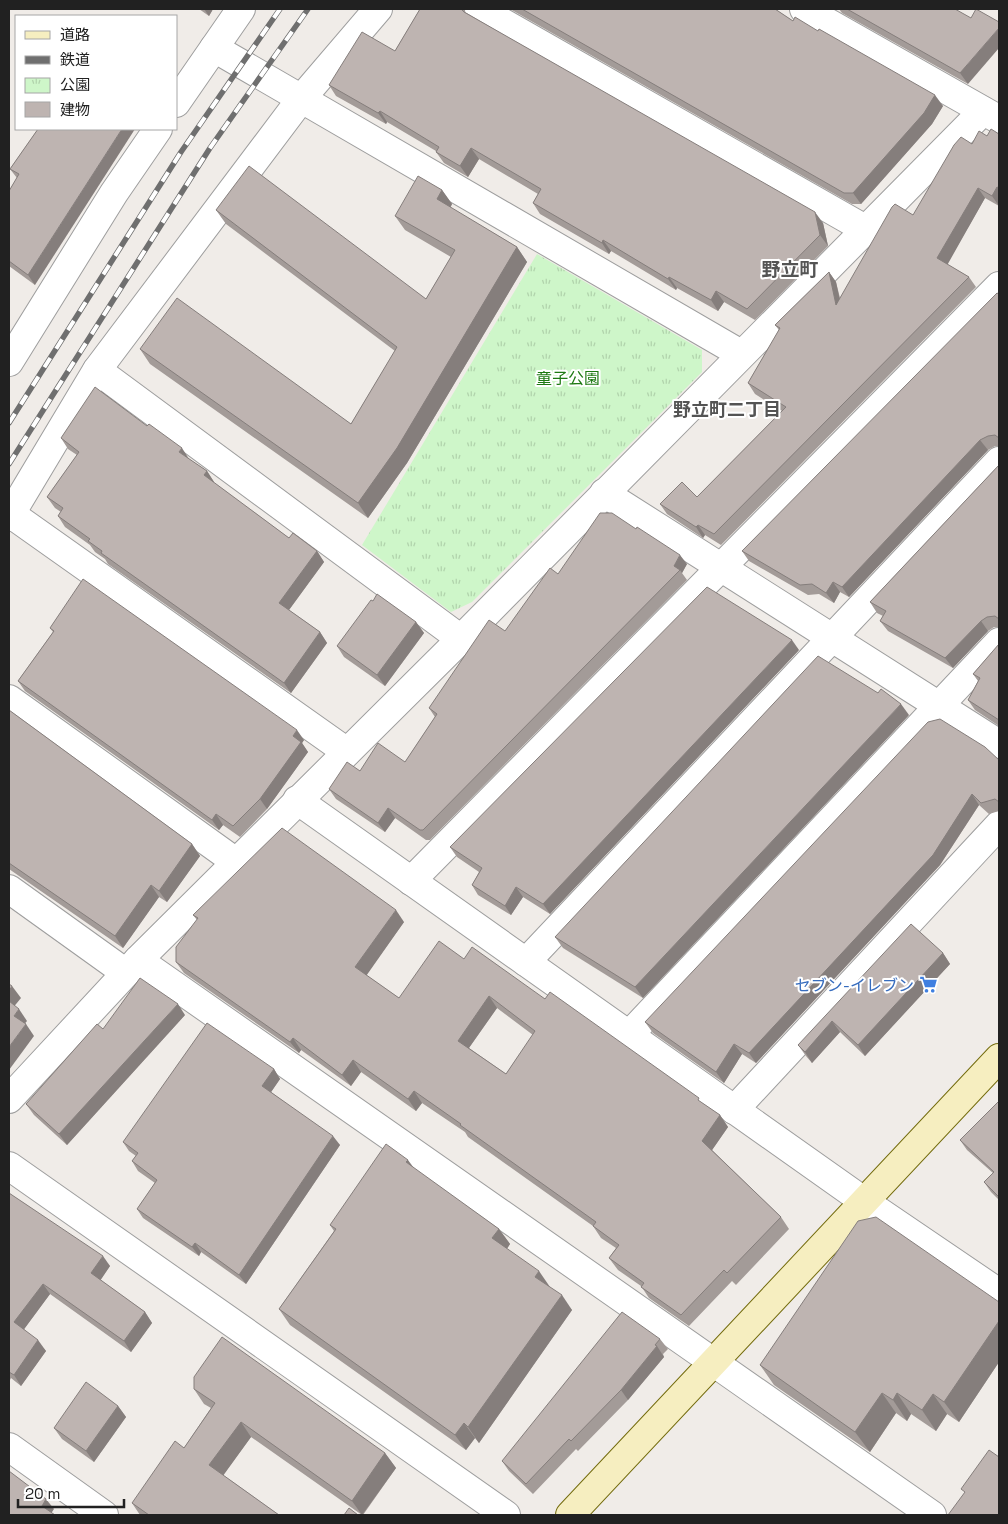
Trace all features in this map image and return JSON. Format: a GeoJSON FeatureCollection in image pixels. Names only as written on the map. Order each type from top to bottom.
{"type":"FeatureCollection","features":[{"type":"Feature","properties":{"kind":"street"},"geometry":{"type":"LineString","coordinates":[[178,100],[241,9]]}},
{"type":"Feature","properties":{"kind":"street"},"geometry":{"type":"LineString","coordinates":[[347,752],[10,515],[97,370],[301,99],[378,9]]}},
{"type":"Feature","properties":{"kind":"street"},"geometry":{"type":"LineString","coordinates":[[479,9],[866,229]]}},
{"type":"Feature","properties":{"kind":"street"},"geometry":{"type":"LineString","coordinates":[[9,1099],[132,966],[461,639],[741,354],[866,229],[991,116],[804,9]]}},
{"type":"Feature","properties":{"kind":"street"},"geometry":{"type":"LineString","coordinates":[[214,48],[741,354]]}},
{"type":"Feature","properties":{"kind":"street"},"geometry":{"type":"LineString","coordinates":[[9,362],[114,193],[157,130]]}},
{"type":"Feature","properties":{"kind":"street"},"geometry":{"type":"LineString","coordinates":[[411,881],[999,286]]}},
{"type":"Feature","properties":{"kind":"street"},"geometry":{"type":"LineString","coordinates":[[97,370],[461,639]]}},
{"type":"Feature","properties":{"kind":"street"},"geometry":{"type":"LineString","coordinates":[[526,962],[999,461]]}},
{"type":"Feature","properties":{"kind":"street"},"geometry":{"type":"LineString","coordinates":[[604,494],[999,744]]}},
{"type":"Feature","properties":{"kind":"street"},"geometry":{"type":"LineString","coordinates":[[629,1036],[999,642]]}},
{"type":"Feature","properties":{"kind":"street"},"geometry":{"type":"LineString","coordinates":[[9,699],[236,862]]}},
{"type":"Feature","properties":{"kind":"street"},"geometry":{"type":"LineString","coordinates":[[297,800],[865,1202],[999,1293]]}},
{"type":"Feature","properties":{"kind":"street"},"geometry":{"type":"LineString","coordinates":[[734,1110],[999,825]]}},
{"type":"Feature","properties":{"kind":"street"},"geometry":{"type":"LineString","coordinates":[[9,890],[132,966],[713,1362],[932,1515]]}},
{"type":"Feature","properties":{"kind":"street"},"geometry":{"type":"LineString","coordinates":[[570,1515],[999,1058]]}},
{"type":"Feature","properties":{"kind":"street"},"geometry":{"type":"LineString","coordinates":[[9,1166],[506,1515]]}},
{"type":"Feature","properties":{"kind":"street"},"geometry":{"type":"LineString","coordinates":[[9,1447],[104,1515]]}},
{"type":"Feature","properties":{"kind":"green space","name":"童子公園"},"geometry":{"type":"Polygon","coordinates":[[[537,254],[702,350],[702,372],[472,602],[451,612],[362,545],[537,254]]]}},
{"type":"Feature","properties":{"kind":"building"},"geometry":{"type":"Polygon","coordinates":[[[420,9],[461,9],[815,212],[820,235],[747,309],[716,291],[711,300],[669,277],[668,279],[603,240],[602,243],[533,203],[541,189],[471,148],[460,166],[436,152],[439,147],[380,111],[378,113],[329,85],[362,32],[395,51],[420,9]]]}},
{"type":"Feature","properties":{"kind":"building"},"geometry":{"type":"Polygon","coordinates":[[[522,9],[775,9],[793,21],[795,17],[818,31],[819,29],[935,95],[924,113],[853,193],[844,193],[522,9]]]}},
{"type":"Feature","properties":{"kind":"building"},"geometry":{"type":"Polygon","coordinates":[[[847,9],[955,9],[971,18],[976,9],[999,22],[999,28],[960,73],[847,9]]]}},
{"type":"Feature","properties":{"kind":"building"},"geometry":{"type":"Polygon","coordinates":[[[991,129],[999,134],[999,188],[997,187],[992,196],[978,188],[937,258],[969,277],[714,534],[698,525],[696,527],[660,504],[682,482],[697,497],[786,407],[748,383],[780,328],[775,325],[829,272],[836,305],[892,207],[895,204],[913,215],[954,145],[961,137],[972,144],[979,131],[987,136],[991,129]]]}},
{"type":"Feature","properties":{"kind":"building"},"geometry":{"type":"Polygon","coordinates":[[[37,130],[121,130],[28,275],[9,261],[9,191],[19,174],[10,169],[37,130]]]}},
{"type":"Feature","properties":{"kind":"building"},"geometry":{"type":"Polygon","coordinates":[[[249,166],[426,299],[455,250],[395,216],[418,176],[442,190],[437,199],[517,247],[397,448],[358,503],[140,349],[177,298],[351,424],[397,347],[216,210],[249,166]]]}},
{"type":"Feature","properties":{"kind":"building"},"geometry":{"type":"Polygon","coordinates":[[[997,293],[999,294],[999,438],[995,435],[980,440],[842,587],[833,582],[826,593],[812,584],[800,585],[742,551],[997,293]]]}},
{"type":"Feature","properties":{"kind":"building"},"geometry":{"type":"Polygon","coordinates":[[[95,387],[147,426],[149,424],[182,448],[179,452],[207,471],[204,475],[289,538],[293,533],[317,551],[279,603],[320,632],[284,683],[101,553],[102,551],[88,541],[90,539],[58,516],[63,508],[47,497],[79,452],[61,438],[95,387]]]}},
{"type":"Feature","properties":{"kind":"building"},"geometry":{"type":"Polygon","coordinates":[[[999,465],[999,619],[995,616],[987,617],[981,621],[945,658],[880,621],[886,611],[870,602],[999,465]]]}},
{"type":"Feature","properties":{"kind":"building"},"geometry":{"type":"Polygon","coordinates":[[[600,513],[612,513],[680,555],[674,566],[680,570],[423,830],[420,830],[388,808],[378,823],[329,789],[347,762],[360,771],[378,743],[405,762],[437,714],[429,708],[489,620],[505,631],[550,568],[558,574],[600,513]]]}},
{"type":"Feature","properties":{"kind":"building"},"geometry":{"type":"Polygon","coordinates":[[[83,579],[297,730],[293,736],[301,742],[260,799],[233,826],[216,814],[212,820],[18,681],[54,631],[50,628],[83,579]]]}},
{"type":"Feature","properties":{"kind":"building"},"geometry":{"type":"Polygon","coordinates":[[[707,587],[792,640],[543,904],[516,887],[505,906],[472,885],[482,868],[450,847],[707,587]]]}},
{"type":"Feature","properties":{"kind":"building"},"geometry":{"type":"Polygon","coordinates":[[[377,594],[416,622],[377,675],[337,646],[377,594]]]}},
{"type":"Feature","properties":{"kind":"building"},"geometry":{"type":"Polygon","coordinates":[[[999,644],[999,720],[968,700],[980,678],[973,674],[999,644]]]}},
{"type":"Feature","properties":{"kind":"building"},"geometry":{"type":"Polygon","coordinates":[[[818,656],[878,693],[881,689],[901,704],[635,987],[555,937],[818,656]]]}},
{"type":"Feature","properties":{"kind":"building"},"geometry":{"type":"Polygon","coordinates":[[[9,710],[192,844],[159,891],[151,885],[115,936],[9,863],[9,710]]]}},
{"type":"Feature","properties":{"kind":"building"},"geometry":{"type":"Polygon","coordinates":[[[940,719],[985,747],[999,760],[999,802],[995,799],[981,803],[972,794],[933,855],[749,1053],[734,1044],[716,1072],[645,1022],[928,722],[940,719]]]}},
{"type":"Feature","properties":{"kind":"building"},"geometry":{"type":"Polygon","coordinates":[[[282,828],[396,910],[355,967],[399,998],[439,941],[464,959],[472,947],[545,999],[550,992],[720,1115],[702,1141],[781,1217],[727,1273],[724,1270],[681,1315],[641,1287],[644,1283],[609,1258],[619,1245],[593,1226],[596,1222],[414,1091],[408,1099],[353,1060],[342,1075],[293,1038],[290,1042],[176,962],[176,947],[198,918],[193,915],[282,828]],[[489,996],[458,1041],[506,1074],[535,1031],[489,996]]]}},
{"type":"Feature","properties":{"kind":"building"},"geometry":{"type":"Polygon","coordinates":[[[911,924],[943,953],[858,1045],[832,1021],[805,1052],[798,1045],[911,924]]]}},
{"type":"Feature","properties":{"kind":"building"},"geometry":{"type":"Polygon","coordinates":[[[140,978],[178,1004],[59,1134],[26,1104],[97,1024],[103,1029],[140,978]]]}},
{"type":"Feature","properties":{"kind":"building"},"geometry":{"type":"Polygon","coordinates":[[[9,1001],[19,1009],[14,1016],[26,1024],[9,1047],[9,1001]]]}},
{"type":"Feature","properties":{"kind":"building"},"geometry":{"type":"Polygon","coordinates":[[[207,1023],[274,1069],[262,1086],[333,1136],[239,1275],[195,1243],[192,1247],[137,1209],[157,1180],[132,1161],[138,1153],[123,1142],[207,1023]]]}},
{"type":"Feature","properties":{"kind":"building"},"geometry":{"type":"Polygon","coordinates":[[[999,1101],[999,1197],[984,1182],[994,1172],[960,1140],[999,1101]]]}},
{"type":"Feature","properties":{"kind":"building"},"geometry":{"type":"Polygon","coordinates":[[[386,1144],[408,1160],[406,1162],[499,1229],[492,1238],[539,1271],[535,1277],[562,1295],[468,1427],[464,1423],[455,1435],[279,1309],[336,1229],[330,1225],[386,1144]]]}},
{"type":"Feature","properties":{"kind":"building"},"geometry":{"type":"Polygon","coordinates":[[[9,1193],[103,1256],[91,1273],[145,1312],[124,1341],[43,1284],[14,1322],[38,1340],[14,1375],[9,1372],[9,1193]]]}},
{"type":"Feature","properties":{"kind":"building"},"geometry":{"type":"Polygon","coordinates":[[[876,1217],[999,1302],[999,1321],[944,1402],[933,1394],[922,1410],[897,1393],[893,1400],[882,1393],[855,1432],[760,1365],[858,1221],[876,1217]]]}},
{"type":"Feature","properties":{"kind":"building"},"geometry":{"type":"Polygon","coordinates":[[[622,1312],[660,1339],[655,1345],[657,1346],[621,1390],[571,1441],[569,1439],[526,1484],[502,1461],[622,1312]]]}},
{"type":"Feature","properties":{"kind":"building"},"geometry":{"type":"Polygon","coordinates":[[[222,1337],[385,1453],[352,1501],[241,1422],[209,1465],[279,1515],[149,1515],[132,1503],[175,1441],[184,1448],[215,1403],[194,1389],[194,1377],[222,1337]]]}},
{"type":"Feature","properties":{"kind":"building"},"geometry":{"type":"Polygon","coordinates":[[[86,1382],[118,1406],[86,1451],[54,1428],[86,1382]]]}},
{"type":"Feature","properties":{"kind":"building"},"geometry":{"type":"Polygon","coordinates":[[[989,1450],[999,1457],[999,1515],[948,1515],[965,1492],[961,1489],[989,1450]]]}},
{"type":"Feature","properties":{"kind":"building"},"geometry":{"type":"Polygon","coordinates":[[[9,1471],[46,1499],[42,1506],[55,1515],[9,1515],[9,1471]]]}},
{"type":"Feature","properties":{"kind":"building"},"geometry":{"type":"Polygon","coordinates":[[[349,1508],[358,1515],[344,1515],[349,1508]]]}},
{"type":"Feature","properties":{"kind":"railway"},"geometry":{"type":"LineString","coordinates":[[9,423],[181,152],[280,9]]}},
{"type":"Feature","properties":{"kind":"railway"},"geometry":{"type":"LineString","coordinates":[[9,464],[210,148],[308,9]]}},
{"type":"Feature","properties":{"kind":"place","name":"セブン-イレブン"},"geometry":{"type":"Point","coordinates":[928,985]}},
{"type":"Feature","properties":{"kind":"district","name":"野立町"},"geometry":{"type":"Point","coordinates":[790,269]}},
{"type":"Feature","properties":{"kind":"district","name":"野立町二丁目"},"geometry":{"type":"Point","coordinates":[727,409]}}]}
